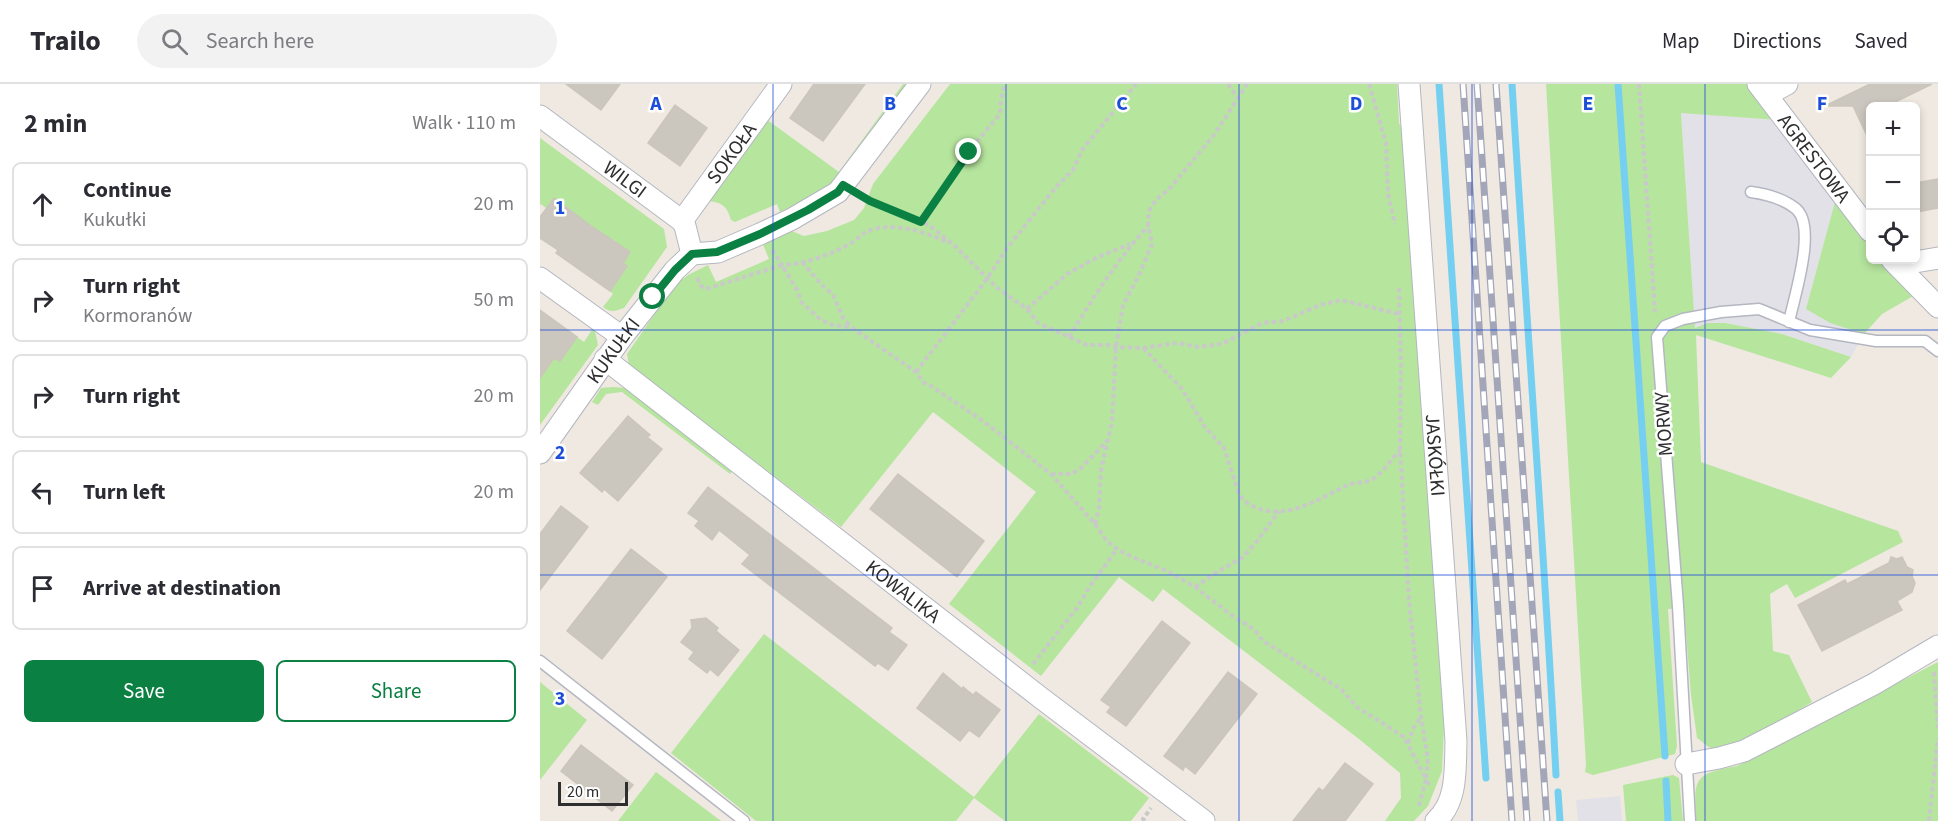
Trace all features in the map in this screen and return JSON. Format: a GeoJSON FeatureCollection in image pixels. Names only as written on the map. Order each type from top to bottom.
{"type":"FeatureCollection","features":[{"type":"Feature","properties":{"kind":"street","name":"SOKOŁA"},"geometry":{"type":"LineString","coordinates":[[682,221],[781,84]]}},
{"type":"Feature","properties":{"kind":"street"},"geometry":{"type":"LineString","coordinates":[[682,221],[685,226],[688,258],[717,252],[808,210],[838,192],[920,84]]}},
{"type":"Feature","properties":{"kind":"street","name":"JASKÓŁKI"},"geometry":{"type":"LineString","coordinates":[[1409,84],[1456,741],[1453,791],[1450,802],[1444,813],[1427,816]]}},
{"type":"Feature","properties":{"kind":"street"},"geometry":{"type":"LineString","coordinates":[[1762,89],[1787,84]]}},
{"type":"Feature","properties":{"kind":"street","name":"AGRESTOWA"},"geometry":{"type":"LineString","coordinates":[[1762,89],[1866,226]]}},
{"type":"Feature","properties":{"kind":"street","name":"WILGI"},"geometry":{"type":"LineString","coordinates":[[540,116],[682,221]]}},
{"type":"Feature","properties":{"kind":"street","name":"KUKUŁKI"},"geometry":{"type":"LineString","coordinates":[[540,453],[605,359],[675,270],[688,258]]}},
{"type":"Feature","properties":{"kind":"street"},"geometry":{"type":"LineString","coordinates":[[1920,260],[1938,258]]}},
{"type":"Feature","properties":{"kind":"street"},"geometry":{"type":"LineString","coordinates":[[1897,264],[1938,307]]}},
{"type":"Feature","properties":{"kind":"street"},"geometry":{"type":"LineString","coordinates":[[540,278],[622,337]]}},
{"type":"Feature","properties":{"kind":"street","name":"KOWALIKA"},"geometry":{"type":"LineString","coordinates":[[605,359],[1019,681],[1204,821]]}},
{"type":"Feature","properties":{"kind":"street"},"geometry":{"type":"LineString","coordinates":[[1686,764],[1744,751],[1874,684],[1935,648]]}},
{"type":"Feature","properties":{"kind":"lane"},"geometry":{"type":"LineString","coordinates":[[1751,192],[1769,195],[1797,208],[1804,223],[1804,252],[1789,321]]}},
{"type":"Feature","properties":{"kind":"lane"},"geometry":{"type":"LineString","coordinates":[[1657,337],[1665,326],[1683,319],[1721,312],[1759,309],[1810,330],[1876,341],[1938,339]]}},
{"type":"Feature","properties":{"kind":"lane","name":"MORWY"},"geometry":{"type":"LineString","coordinates":[[1657,337],[1678,606],[1690,821]]}},
{"type":"Feature","properties":{"kind":"lane"},"geometry":{"type":"LineString","coordinates":[[1925,341],[1938,351]]}},
{"type":"Feature","properties":{"kind":"lane"},"geometry":{"type":"LineString","coordinates":[[540,661],[744,821]]}},
{"type":"Feature","properties":{"kind":"path"},"geometry":{"type":"LineString","coordinates":[[921,222],[969,152],[1000,114],[1005,84]]}},
{"type":"Feature","properties":{"kind":"path"},"geometry":{"type":"LineString","coordinates":[[916,372],[987,279],[1007,248],[1056,187],[1073,170],[1082,150],[1136,84]]}},
{"type":"Feature","properties":{"kind":"path"},"geometry":{"type":"LineString","coordinates":[[1228,84],[1237,98]]}},
{"type":"Feature","properties":{"kind":"path"},"geometry":{"type":"LineString","coordinates":[[1095,524],[1099,509],[1101,471],[1112,422],[1116,347],[1123,306],[1152,244],[1148,225],[1149,211],[1156,200],[1170,188],[1214,135],[1247,84]]}},
{"type":"Feature","properties":{"kind":"path"},"geometry":{"type":"LineString","coordinates":[[1369,84],[1386,143],[1388,194],[1396,229]]}},
{"type":"Feature","properties":{"kind":"path"},"geometry":{"type":"LineString","coordinates":[[1639,84],[1657,337]]}},
{"type":"Feature","properties":{"kind":"path"},"geometry":{"type":"LineString","coordinates":[[843,185],[870,201],[929,225],[955,246],[996,287],[1027,309],[1038,323],[1087,345],[1143,348],[1178,343],[1198,347],[1222,344],[1262,323],[1283,321],[1320,305],[1341,300],[1399,314],[1426,329]]}},
{"type":"Feature","properties":{"kind":"path"},"geometry":{"type":"LineString","coordinates":[[1069,337],[1102,283],[1148,225]]}},
{"type":"Feature","properties":{"kind":"path"},"geometry":{"type":"LineString","coordinates":[[688,258],[701,286],[706,290],[782,265],[822,256],[855,242],[866,232],[877,229],[902,227],[930,234],[955,246]]}},
{"type":"Feature","properties":{"kind":"path"},"geometry":{"type":"LineString","coordinates":[[760,234],[782,265],[802,303],[821,320],[833,325],[851,327]]}},
{"type":"Feature","properties":{"kind":"path"},"geometry":{"type":"LineString","coordinates":[[1027,309],[1067,274],[1098,257],[1132,243]]}},
{"type":"Feature","properties":{"kind":"path"},"geometry":{"type":"LineString","coordinates":[[802,262],[833,295],[843,318],[851,327],[916,372],[924,382],[983,421],[1051,474],[1106,540],[1117,549],[1167,571],[1195,587],[1255,630],[1263,641],[1341,689],[1357,707],[1404,737],[1436,798],[1450,802]]}},
{"type":"Feature","properties":{"kind":"path"},"geometry":{"type":"LineString","coordinates":[[1400,282],[1400,449],[1409,600],[1421,717],[1428,759],[1425,779],[1427,816]]}},
{"type":"Feature","properties":{"kind":"path"},"geometry":{"type":"LineString","coordinates":[[1143,348],[1182,389],[1205,427],[1224,448],[1242,500],[1265,510],[1296,509],[1349,484],[1372,480],[1400,449]]}},
{"type":"Feature","properties":{"kind":"path"},"geometry":{"type":"LineString","coordinates":[[1051,474],[1071,474],[1081,468],[1108,440]]}},
{"type":"Feature","properties":{"kind":"path"},"geometry":{"type":"LineString","coordinates":[[1195,587],[1243,557],[1279,511]]}},
{"type":"Feature","properties":{"kind":"path"},"geometry":{"type":"LineString","coordinates":[[1019,681],[1077,608],[1117,549]]}},
{"type":"Feature","properties":{"kind":"path"},"geometry":{"type":"LineString","coordinates":[[1935,648],[1938,728]]}},
{"type":"Feature","properties":{"kind":"path"},"geometry":{"type":"LineString","coordinates":[[1408,744],[1421,717]]}},
{"type":"Feature","properties":{"kind":"path"},"geometry":{"type":"LineString","coordinates":[[1929,821],[1938,738]]}},
{"type":"Feature","properties":{"kind":"shaded area"},"geometry":{"type":"Polygon","coordinates":[[[1681,112],[1778,120],[1836,198],[1806,309],[1830,323],[1864,334],[1851,357],[1782,334],[1725,323],[1707,323],[1695,328],[1681,112]]]}},
{"type":"Feature","properties":{"kind":"shaded area"},"geometry":{"type":"Polygon","coordinates":[[[1620,796],[1622,821],[1578,821],[1576,800],[1620,796]]]}},
{"type":"Feature","properties":{"kind":"green space"},"geometry":{"type":"Polygon","coordinates":[[[903,84],[911,84],[834,181],[801,202],[780,212],[777,204],[735,222],[731,220],[728,211],[723,206],[717,202],[707,201],[766,119],[839,172],[903,84]]]}},
{"type":"Feature","properties":{"kind":"green space"},"geometry":{"type":"Polygon","coordinates":[[[950,84],[1397,84],[1399,123],[1404,133],[1444,727],[1442,771],[1428,806],[1414,821],[1385,821],[1401,798],[1400,773],[1163,589],[1153,602],[1119,577],[1041,676],[949,604],[1036,492],[933,412],[841,527],[629,365],[627,354],[674,286],[688,275],[708,265],[716,282],[769,259],[762,242],[789,230],[804,236],[827,231],[854,220],[864,208],[873,184],[950,84]]]}},
{"type":"Feature","properties":{"kind":"green space"},"geometry":{"type":"Polygon","coordinates":[[[1546,84],[1748,84],[1778,120],[1681,113],[1695,328],[1707,323],[1725,323],[1782,334],[1851,357],[1831,378],[1696,335],[1701,462],[1898,531],[1903,542],[1795,598],[1787,584],[1770,594],[1773,651],[1789,655],[1812,702],[1747,739],[1722,749],[1713,749],[1697,738],[1684,608],[1668,609],[1677,746],[1675,754],[1593,775],[1585,772],[1546,84]]]}},
{"type":"Feature","properties":{"kind":"green space"},"geometry":{"type":"Polygon","coordinates":[[[540,138],[664,229],[667,247],[624,308],[613,311],[603,307],[613,294],[610,291],[627,267],[623,263],[630,252],[613,240],[610,243],[591,226],[569,213],[571,210],[554,198],[546,208],[541,204],[540,206],[540,138]]]}},
{"type":"Feature","properties":{"kind":"green space"},"geometry":{"type":"Polygon","coordinates":[[[1836,198],[1866,236],[1866,264],[1889,264],[1915,295],[1882,314],[1864,334],[1830,323],[1806,309],[1836,198]]]}},
{"type":"Feature","properties":{"kind":"green space"},"geometry":{"type":"Polygon","coordinates":[[[594,327],[598,345],[540,425],[540,364],[547,369],[554,358],[560,361],[577,337],[584,342],[594,327]]]}},
{"type":"Feature","properties":{"kind":"green space"},"geometry":{"type":"Polygon","coordinates":[[[601,388],[626,388],[732,471],[730,474],[622,392],[606,394],[598,405],[592,402],[601,388]]]}},
{"type":"Feature","properties":{"kind":"green space"},"geometry":{"type":"Polygon","coordinates":[[[764,634],[974,797],[1039,714],[1149,798],[1131,821],[1005,821],[974,798],[956,821],[756,821],[671,753],[764,634]]]}},
{"type":"Feature","properties":{"kind":"green space"},"geometry":{"type":"Polygon","coordinates":[[[1938,662],[1938,821],[1696,821],[1696,787],[1704,776],[1737,766],[1938,662]]]}},
{"type":"Feature","properties":{"kind":"green space"},"geometry":{"type":"Polygon","coordinates":[[[540,682],[587,720],[540,780],[540,682]]]}},
{"type":"Feature","properties":{"kind":"green space"},"geometry":{"type":"Polygon","coordinates":[[[656,772],[721,821],[618,821],[656,772]]]}},
{"type":"Feature","properties":{"kind":"green space"},"geometry":{"type":"Polygon","coordinates":[[[1673,775],[1679,778],[1683,821],[1626,821],[1623,785],[1673,775]]]}},
{"type":"Feature","properties":{"kind":"building"},"geometry":{"type":"Polygon","coordinates":[[[566,84],[620,84],[601,110],[566,84]]]}},
{"type":"Feature","properties":{"kind":"building"},"geometry":{"type":"Polygon","coordinates":[[[814,84],[865,84],[823,141],[790,118],[814,84]]]}},
{"type":"Feature","properties":{"kind":"building"},"geometry":{"type":"Polygon","coordinates":[[[1870,84],[1932,84],[1895,102],[1866,102],[1866,134],[1853,106],[1825,106],[1870,84]]]}},
{"type":"Feature","properties":{"kind":"building"},"geometry":{"type":"Polygon","coordinates":[[[675,105],[707,128],[680,166],[648,143],[675,105]]]}},
{"type":"Feature","properties":{"kind":"building"},"geometry":{"type":"Polygon","coordinates":[[[1938,179],[1938,208],[1920,211],[1920,182],[1938,179]]]}},
{"type":"Feature","properties":{"kind":"building"},"geometry":{"type":"Polygon","coordinates":[[[554,198],[630,252],[623,263],[627,266],[610,291],[556,253],[558,250],[540,238],[540,217],[554,198]]]}},
{"type":"Feature","properties":{"kind":"building"},"geometry":{"type":"Polygon","coordinates":[[[540,310],[577,337],[560,361],[554,358],[540,378],[540,310]]]}},
{"type":"Feature","properties":{"kind":"building"},"geometry":{"type":"Polygon","coordinates":[[[628,416],[650,435],[647,437],[662,449],[618,501],[604,489],[602,492],[580,473],[628,416]]]}},
{"type":"Feature","properties":{"kind":"building"},"geometry":{"type":"Polygon","coordinates":[[[898,474],[984,541],[957,577],[870,509],[898,474]]]}},
{"type":"Feature","properties":{"kind":"building"},"geometry":{"type":"Polygon","coordinates":[[[708,487],[892,628],[889,632],[907,645],[888,670],[878,663],[875,666],[742,564],[750,555],[719,530],[712,540],[695,526],[699,521],[688,513],[708,487]]]}},
{"type":"Feature","properties":{"kind":"building"},"geometry":{"type":"Polygon","coordinates":[[[561,506],[588,527],[540,590],[540,534],[561,506]]]}},
{"type":"Feature","properties":{"kind":"building"},"geometry":{"type":"Polygon","coordinates":[[[631,549],[667,577],[602,659],[567,631],[631,549]]]}},
{"type":"Feature","properties":{"kind":"building"},"geometry":{"type":"Polygon","coordinates":[[[1891,557],[1897,559],[1902,557],[1907,567],[1913,570],[1912,576],[1915,583],[1912,592],[1897,601],[1902,610],[1822,651],[1798,605],[1845,580],[1847,584],[1889,563],[1891,557]]]}},
{"type":"Feature","properties":{"kind":"building"},"geometry":{"type":"Polygon","coordinates":[[[706,618],[718,628],[716,631],[739,650],[718,676],[710,669],[707,673],[689,659],[694,652],[681,642],[692,628],[691,620],[706,618]]]}},
{"type":"Feature","properties":{"kind":"building"},"geometry":{"type":"Polygon","coordinates":[[[1162,621],[1190,643],[1126,726],[1107,712],[1111,707],[1101,700],[1162,621]]]}},
{"type":"Feature","properties":{"kind":"building"},"geometry":{"type":"Polygon","coordinates":[[[1228,672],[1257,694],[1195,774],[1185,766],[1183,770],[1164,756],[1228,672]]]}},
{"type":"Feature","properties":{"kind":"building"},"geometry":{"type":"Polygon","coordinates":[[[943,673],[962,689],[963,687],[973,695],[976,692],[1000,710],[979,737],[969,730],[960,741],[917,708],[943,673]]]}},
{"type":"Feature","properties":{"kind":"building"},"geometry":{"type":"Polygon","coordinates":[[[581,745],[633,785],[612,811],[561,771],[581,745]]]}},
{"type":"Feature","properties":{"kind":"building"},"geometry":{"type":"Polygon","coordinates":[[[1345,763],[1373,784],[1345,821],[1293,821],[1319,788],[1323,791],[1345,763]]]}},
{"type":"Feature","properties":{"kind":"waterway"},"geometry":{"type":"LineString","coordinates":[[1439,84],[1486,778]]}},
{"type":"Feature","properties":{"kind":"waterway"},"geometry":{"type":"LineString","coordinates":[[1512,84],[1556,775]]}},
{"type":"Feature","properties":{"kind":"waterway"},"geometry":{"type":"LineString","coordinates":[[1618,84],[1665,756]]}},
{"type":"Feature","properties":{"kind":"waterway"},"geometry":{"type":"LineString","coordinates":[[1666,781],[1668,821]]}},
{"type":"Feature","properties":{"kind":"waterway"},"geometry":{"type":"LineString","coordinates":[[1558,792],[1560,821]]}},
{"type":"Feature","properties":{"kind":"railway"},"geometry":{"type":"LineString","coordinates":[[1463,84],[1512,821]]}},
{"type":"Feature","properties":{"kind":"railway"},"geometry":{"type":"LineString","coordinates":[[1477,84],[1527,821]]}},
{"type":"Feature","properties":{"kind":"railway"},"geometry":{"type":"LineString","coordinates":[[1496,84],[1547,821]]}},
{"type":"Feature","properties":{"kind":"route"},"geometry":{"type":"LineString","coordinates":[[653,297],[675,270],[692,254],[717,252],[771,229],[838,192],[843,185],[870,201],[921,222],[969,152]]}}]}
